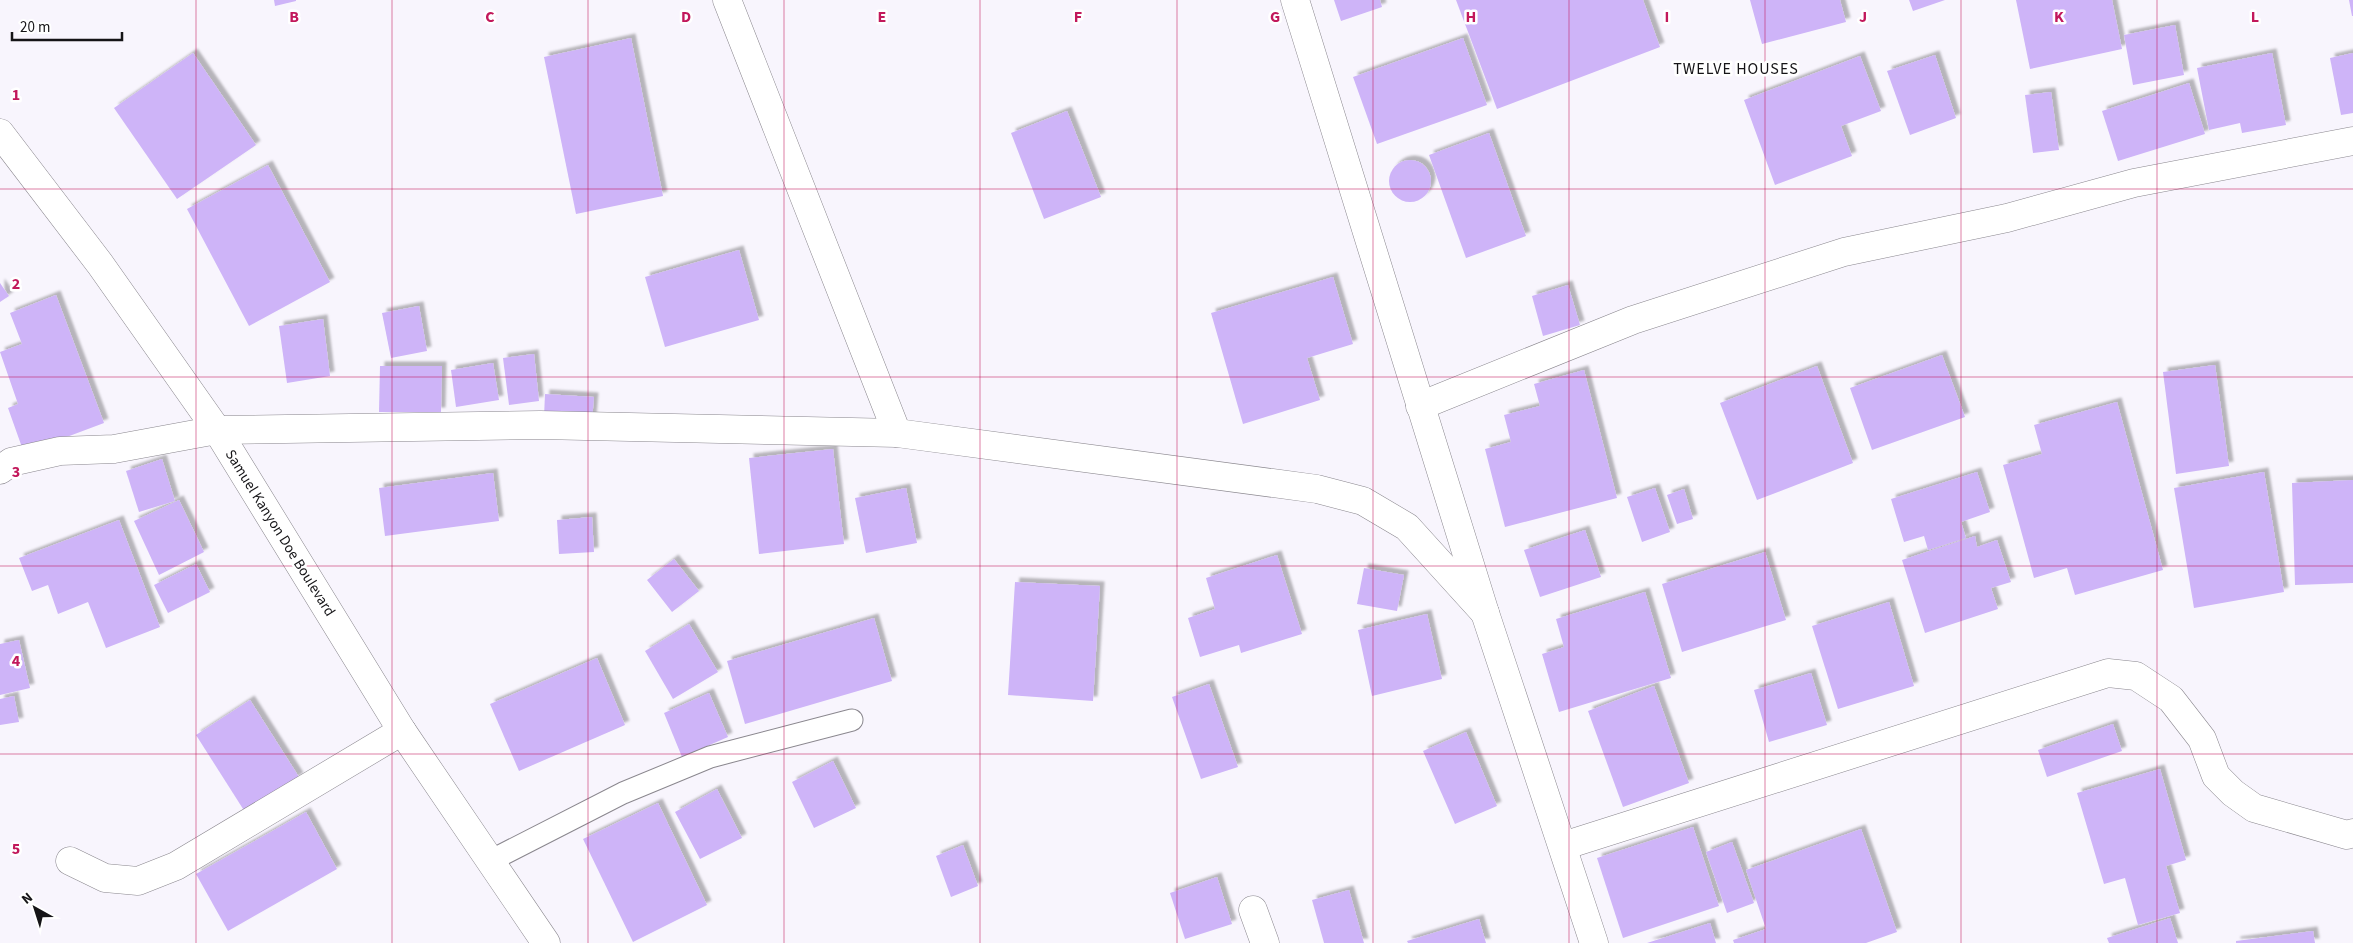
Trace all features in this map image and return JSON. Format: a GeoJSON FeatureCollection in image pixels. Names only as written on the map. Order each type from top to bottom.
{"type":"FeatureCollection","features":[{"type":"Feature","properties":{"kind":"street"},"geometry":{"type":"LineString","coordinates":[[727,0],[897,433]]}},
{"type":"Feature","properties":{"kind":"street"},"geometry":{"type":"LineString","coordinates":[[1295,0],[1485,613],[1594,943]]}},
{"type":"Feature","properties":{"kind":"street","name":"Samuel Kanyon Doe Boulevard"},"geometry":{"type":"LineString","coordinates":[[0,133],[100,264],[217,430],[402,731],[546,943]]}},
{"type":"Feature","properties":{"kind":"street"},"geometry":{"type":"LineString","coordinates":[[1420,406],[1633,320],[1844,252],[2007,218],[2134,183],[2353,141]]}},
{"type":"Feature","properties":{"kind":"street"},"geometry":{"type":"LineString","coordinates":[[0,470],[11,462],[60,451],[114,449],[217,430],[540,425],[897,433],[1317,489],[1363,501],[1407,526],[1485,613]]}},
{"type":"Feature","properties":{"kind":"street"},"geometry":{"type":"LineString","coordinates":[[1563,846],[2108,673],[2136,676],[2170,699],[2202,738],[2216,776],[2233,793],[2254,808],[2347,835],[2353,833]]}},
{"type":"Feature","properties":{"kind":"street"},"geometry":{"type":"LineString","coordinates":[[70,861],[105,878],[138,881],[176,866],[402,731]]}},
{"type":"Feature","properties":{"kind":"street"},"geometry":{"type":"LineString","coordinates":[[1253,910],[1265,943]]}},
{"type":"Feature","properties":{"kind":"lane"},"geometry":{"type":"LineString","coordinates":[[490,861],[623,793],[710,757],[852,720]]}},
{"type":"Feature","properties":{"kind":"building"},"geometry":{"type":"Polygon","coordinates":[[[274,0],[296,0],[296,1],[275,6],[274,0]]]}},
{"type":"Feature","properties":{"kind":"building"},"geometry":{"type":"Polygon","coordinates":[[[1334,0],[1380,0],[1382,7],[1341,21],[1334,0]]]}},
{"type":"Feature","properties":{"kind":"building"},"geometry":{"type":"Polygon","coordinates":[[[1456,0],[1643,0],[1660,47],[1497,109],[1456,0]]]}},
{"type":"Feature","properties":{"kind":"building"},"geometry":{"type":"Polygon","coordinates":[[[1750,0],[1840,0],[1846,22],[1762,44],[1750,0]]]}},
{"type":"Feature","properties":{"kind":"building"},"geometry":{"type":"Polygon","coordinates":[[[1909,0],[1945,0],[1913,11],[1909,0]]]}},
{"type":"Feature","properties":{"kind":"building"},"geometry":{"type":"Polygon","coordinates":[[[2016,0],[2112,0],[2122,49],[2030,69],[2016,0]]]}},
{"type":"Feature","properties":{"kind":"building"},"geometry":{"type":"Polygon","coordinates":[[[2349,0],[2353,0],[2353,16],[2352,16],[2349,0]]]}},
{"type":"Feature","properties":{"kind":"building"},"geometry":{"type":"Polygon","coordinates":[[[2175,25],[2184,75],[2133,85],[2124,35],[2175,25]]]}},
{"type":"Feature","properties":{"kind":"building"},"geometry":{"type":"Polygon","coordinates":[[[631,38],[663,196],[576,214],[544,57],[631,38]]]}},
{"type":"Feature","properties":{"kind":"building"},"geometry":{"type":"Polygon","coordinates":[[[1463,38],[1487,105],[1377,144],[1353,77],[1463,38]]]}},
{"type":"Feature","properties":{"kind":"building"},"geometry":{"type":"Polygon","coordinates":[[[193,53],[256,145],[177,199],[114,108],[193,53]]]}},
{"type":"Feature","properties":{"kind":"building"},"geometry":{"type":"Polygon","coordinates":[[[2272,53],[2286,125],[2242,133],[2240,123],[2209,130],[2197,68],[2272,53]]]}},
{"type":"Feature","properties":{"kind":"building"},"geometry":{"type":"Polygon","coordinates":[[[2353,53],[2353,113],[2341,115],[2330,58],[2353,53]]]}},
{"type":"Feature","properties":{"kind":"building"},"geometry":{"type":"Polygon","coordinates":[[[1935,55],[1956,118],[1910,135],[1887,71],[1935,55]]]}},
{"type":"Feature","properties":{"kind":"building"},"geometry":{"type":"Polygon","coordinates":[[[1860,56],[1881,111],[1841,126],[1852,156],[1775,185],[1744,100],[1860,56]]]}},
{"type":"Feature","properties":{"kind":"building"},"geometry":{"type":"Polygon","coordinates":[[[2189,83],[2205,134],[2118,161],[2102,111],[2189,83]]]}},
{"type":"Feature","properties":{"kind":"building"},"geometry":{"type":"Polygon","coordinates":[[[2051,92],[2059,150],[2033,153],[2025,95],[2051,92]]]}},
{"type":"Feature","properties":{"kind":"building"},"geometry":{"type":"Polygon","coordinates":[[[1067,111],[1101,197],[1044,219],[1011,133],[1067,111]]]}},
{"type":"Feature","properties":{"kind":"building"},"geometry":{"type":"Polygon","coordinates":[[[1489,133],[1526,236],[1466,258],[1429,155],[1489,133]]]}},
{"type":"Feature","properties":{"kind":"building"},"geometry":{"type":"Polygon","coordinates":[[[1414,160],[1422,163],[1428,169],[1431,181],[1428,193],[1422,199],[1406,202],[1398,199],[1392,193],[1389,177],[1392,169],[1398,163],[1414,160]]]}},
{"type":"Feature","properties":{"kind":"building"},"geometry":{"type":"Polygon","coordinates":[[[268,165],[330,282],[249,326],[187,209],[268,165]]]}},
{"type":"Feature","properties":{"kind":"building"},"geometry":{"type":"Polygon","coordinates":[[[739,250],[759,320],[665,347],[645,277],[739,250]]]}},
{"type":"Feature","properties":{"kind":"building"},"geometry":{"type":"Polygon","coordinates":[[[1333,277],[1353,344],[1307,358],[1320,400],[1243,424],[1211,313],[1333,277]]]}},
{"type":"Feature","properties":{"kind":"building"},"geometry":{"type":"Polygon","coordinates":[[[0,283],[9,296],[0,302],[0,283]]]}},
{"type":"Feature","properties":{"kind":"building"},"geometry":{"type":"Polygon","coordinates":[[[1568,285],[1580,325],[1543,336],[1532,296],[1568,285]]]}},
{"type":"Feature","properties":{"kind":"building"},"geometry":{"type":"Polygon","coordinates":[[[56,295],[104,423],[24,453],[8,408],[18,404],[0,352],[22,344],[10,313],[56,295]]]}},
{"type":"Feature","properties":{"kind":"building"},"geometry":{"type":"Polygon","coordinates":[[[419,306],[427,351],[391,358],[382,313],[419,306]]]}},
{"type":"Feature","properties":{"kind":"building"},"geometry":{"type":"Polygon","coordinates":[[[323,319],[330,376],[287,383],[279,326],[323,319]]]}},
{"type":"Feature","properties":{"kind":"building"},"geometry":{"type":"Polygon","coordinates":[[[534,354],[539,401],[509,405],[503,358],[534,354]]]}},
{"type":"Feature","properties":{"kind":"building"},"geometry":{"type":"Polygon","coordinates":[[[1942,355],[1965,417],[1872,450],[1850,388],[1942,355]]]}},
{"type":"Feature","properties":{"kind":"building"},"geometry":{"type":"Polygon","coordinates":[[[493,363],[499,400],[456,407],[451,370],[493,363]]]}},
{"type":"Feature","properties":{"kind":"building"},"geometry":{"type":"Polygon","coordinates":[[[2215,365],[2229,466],[2176,474],[2163,372],[2215,365]]]}},
{"type":"Feature","properties":{"kind":"building"},"geometry":{"type":"Polygon","coordinates":[[[380,366],[442,366],[441,412],[379,412],[380,366]]]}},
{"type":"Feature","properties":{"kind":"building"},"geometry":{"type":"Polygon","coordinates":[[[1817,366],[1853,463],[1757,500],[1720,403],[1817,366]]]}},
{"type":"Feature","properties":{"kind":"building"},"geometry":{"type":"Polygon","coordinates":[[[1584,370],[1617,498],[1505,527],[1485,449],[1511,442],[1504,415],[1540,406],[1534,384],[1584,370]]]}},
{"type":"Feature","properties":{"kind":"building"},"geometry":{"type":"Polygon","coordinates":[[[545,394],[594,397],[592,420],[544,417],[545,394]]]}},
{"type":"Feature","properties":{"kind":"building"},"geometry":{"type":"Polygon","coordinates":[[[2117,402],[2163,570],[2075,595],[2067,568],[2034,578],[2003,465],[2042,454],[2034,425],[2117,402]]]}},
{"type":"Feature","properties":{"kind":"building"},"geometry":{"type":"Polygon","coordinates":[[[833,449],[844,544],[759,554],[749,458],[833,449]]]}},
{"type":"Feature","properties":{"kind":"building"},"geometry":{"type":"Polygon","coordinates":[[[162,459],[175,501],[139,512],[126,471],[162,459]]]}},
{"type":"Feature","properties":{"kind":"building"},"geometry":{"type":"Polygon","coordinates":[[[1977,472],[1990,512],[1961,522],[1966,538],[1928,550],[1924,536],[1904,542],[1891,499],[1977,472]]]}},
{"type":"Feature","properties":{"kind":"building"},"geometry":{"type":"Polygon","coordinates":[[[2264,472],[2284,592],[2194,608],[2174,488],[2264,472]]]}},
{"type":"Feature","properties":{"kind":"building"},"geometry":{"type":"Polygon","coordinates":[[[493,473],[499,521],[385,536],[379,488],[493,473]]]}},
{"type":"Feature","properties":{"kind":"building"},"geometry":{"type":"Polygon","coordinates":[[[2353,480],[2353,583],[2295,585],[2292,483],[2353,480]]]}},
{"type":"Feature","properties":{"kind":"building"},"geometry":{"type":"Polygon","coordinates":[[[906,488],[917,543],[866,553],[855,498],[906,488]]]}},
{"type":"Feature","properties":{"kind":"building"},"geometry":{"type":"Polygon","coordinates":[[[1655,488],[1670,532],[1642,542],[1627,497],[1655,488]]]}},
{"type":"Feature","properties":{"kind":"building"},"geometry":{"type":"Polygon","coordinates":[[[1684,489],[1693,519],[1677,524],[1667,495],[1684,489]]]}},
{"type":"Feature","properties":{"kind":"building"},"geometry":{"type":"Polygon","coordinates":[[[179,500],[204,552],[159,575],[134,521],[179,500]]]}},
{"type":"Feature","properties":{"kind":"building"},"geometry":{"type":"Polygon","coordinates":[[[592,517],[594,552],[559,554],[557,520],[592,517]]]}},
{"type":"Feature","properties":{"kind":"building"},"geometry":{"type":"Polygon","coordinates":[[[119,520],[160,627],[106,648],[88,602],[58,614],[48,585],[32,591],[19,558],[119,520]]]}},
{"type":"Feature","properties":{"kind":"building"},"geometry":{"type":"Polygon","coordinates":[[[1585,530],[1601,577],[1540,597],[1524,550],[1585,530]]]}},
{"type":"Feature","properties":{"kind":"building"},"geometry":{"type":"Polygon","coordinates":[[[1975,536],[1977,547],[1997,540],[2011,582],[1991,588],[1998,609],[1925,633],[1902,560],[1975,536]]]}},
{"type":"Feature","properties":{"kind":"building"},"geometry":{"type":"Polygon","coordinates":[[[1765,552],[1786,620],[1682,652],[1662,584],[1765,552]]]}},
{"type":"Feature","properties":{"kind":"building"},"geometry":{"type":"Polygon","coordinates":[[[1277,555],[1302,634],[1241,653],[1239,645],[1200,657],[1188,618],[1215,609],[1206,578],[1277,555]]]}},
{"type":"Feature","properties":{"kind":"building"},"geometry":{"type":"Polygon","coordinates":[[[674,559],[699,591],[672,612],[647,580],[674,559]]]}},
{"type":"Feature","properties":{"kind":"building"},"geometry":{"type":"Polygon","coordinates":[[[196,564],[210,592],[168,613],[154,585],[196,564]]]}},
{"type":"Feature","properties":{"kind":"building"},"geometry":{"type":"Polygon","coordinates":[[[1364,568],[1404,575],[1397,611],[1357,604],[1364,568]]]}},
{"type":"Feature","properties":{"kind":"building"},"geometry":{"type":"Polygon","coordinates":[[[1015,582],[1100,586],[1093,701],[1008,695],[1015,582]]]}},
{"type":"Feature","properties":{"kind":"building"},"geometry":{"type":"Polygon","coordinates":[[[1645,592],[1671,678],[1559,712],[1542,654],[1564,647],[1556,619],[1645,592]]]}},
{"type":"Feature","properties":{"kind":"building"},"geometry":{"type":"Polygon","coordinates":[[[1889,602],[1914,686],[1838,709],[1812,626],[1889,602]]]}},
{"type":"Feature","properties":{"kind":"building"},"geometry":{"type":"Polygon","coordinates":[[[1427,614],[1442,679],[1372,696],[1358,630],[1427,614]]]}},
{"type":"Feature","properties":{"kind":"building"},"geometry":{"type":"Polygon","coordinates":[[[874,618],[892,681],[745,724],[727,661],[874,618]]]}},
{"type":"Feature","properties":{"kind":"building"},"geometry":{"type":"Polygon","coordinates":[[[689,624],[718,672],[673,699],[645,651],[689,624]]]}},
{"type":"Feature","properties":{"kind":"building"},"geometry":{"type":"Polygon","coordinates":[[[19,640],[30,688],[0,695],[0,644],[19,640]]]}},
{"type":"Feature","properties":{"kind":"building"},"geometry":{"type":"Polygon","coordinates":[[[597,658],[625,725],[519,771],[490,704],[597,658]]]}},
{"type":"Feature","properties":{"kind":"building"},"geometry":{"type":"Polygon","coordinates":[[[1811,673],[1827,725],[1769,742],[1754,690],[1811,673]]]}},
{"type":"Feature","properties":{"kind":"building"},"geometry":{"type":"Polygon","coordinates":[[[1209,684],[1238,767],[1201,779],[1172,697],[1209,684]]]}},
{"type":"Feature","properties":{"kind":"building"},"geometry":{"type":"Polygon","coordinates":[[[1654,686],[1689,783],[1623,807],[1588,711],[1654,686]]]}},
{"type":"Feature","properties":{"kind":"building"},"geometry":{"type":"Polygon","coordinates":[[[709,693],[728,737],[682,757],[664,713],[709,693]]]}},
{"type":"Feature","properties":{"kind":"building"},"geometry":{"type":"Polygon","coordinates":[[[14,696],[19,722],[0,725],[0,699],[14,696]]]}},
{"type":"Feature","properties":{"kind":"building"},"geometry":{"type":"Polygon","coordinates":[[[250,700],[299,777],[245,812],[196,735],[250,700]]]}},
{"type":"Feature","properties":{"kind":"building"},"geometry":{"type":"Polygon","coordinates":[[[2113,724],[2122,751],[2047,777],[2038,750],[2113,724]]]}},
{"type":"Feature","properties":{"kind":"building"},"geometry":{"type":"Polygon","coordinates":[[[1466,732],[1497,806],[1455,824],[1423,751],[1466,732]]]}},
{"type":"Feature","properties":{"kind":"building"},"geometry":{"type":"Polygon","coordinates":[[[833,761],[856,808],[814,828],[792,782],[833,761]]]}},
{"type":"Feature","properties":{"kind":"building"},"geometry":{"type":"Polygon","coordinates":[[[2160,769],[2186,860],[2166,866],[2180,913],[2138,925],[2125,878],[2104,884],[2077,793],[2160,769]]]}},
{"type":"Feature","properties":{"kind":"building"},"geometry":{"type":"Polygon","coordinates":[[[717,789],[742,838],[700,859],[675,812],[717,789]]]}},
{"type":"Feature","properties":{"kind":"building"},"geometry":{"type":"Polygon","coordinates":[[[658,803],[707,905],[633,942],[583,839],[658,803]]]}},
{"type":"Feature","properties":{"kind":"building"},"geometry":{"type":"Polygon","coordinates":[[[306,812],[337,869],[228,931],[196,874],[306,812]]]}},
{"type":"Feature","properties":{"kind":"building"},"geometry":{"type":"Polygon","coordinates":[[[1693,827],[1719,906],[1623,938],[1597,858],[1693,827]]]}},
{"type":"Feature","properties":{"kind":"building"},"geometry":{"type":"Polygon","coordinates":[[[1861,829],[1897,932],[1866,943],[1734,943],[1733,940],[1766,929],[1746,870],[1861,829]]]}},
{"type":"Feature","properties":{"kind":"building"},"geometry":{"type":"Polygon","coordinates":[[[1732,842],[1754,903],[1727,913],[1706,852],[1732,842]]]}},
{"type":"Feature","properties":{"kind":"building"},"geometry":{"type":"Polygon","coordinates":[[[963,845],[978,886],[951,897],[936,856],[963,845]]]}},
{"type":"Feature","properties":{"kind":"building"},"geometry":{"type":"Polygon","coordinates":[[[1217,877],[1232,924],[1185,939],[1170,893],[1217,877]]]}},
{"type":"Feature","properties":{"kind":"building"},"geometry":{"type":"Polygon","coordinates":[[[1349,890],[1364,943],[1324,943],[1312,900],[1349,890]]]}},
{"type":"Feature","properties":{"kind":"building"},"geometry":{"type":"Polygon","coordinates":[[[2170,918],[2178,943],[2109,943],[2107,938],[2170,918]]]}},
{"type":"Feature","properties":{"kind":"building"},"geometry":{"type":"Polygon","coordinates":[[[1479,919],[1486,943],[1408,943],[1407,941],[1479,919]]]}},
{"type":"Feature","properties":{"kind":"building"},"geometry":{"type":"Polygon","coordinates":[[[1710,923],[1716,943],[1647,943],[1710,923]]]}},
{"type":"Feature","properties":{"kind":"building"},"geometry":{"type":"Polygon","coordinates":[[[2313,931],[2315,943],[2236,943],[2236,941],[2313,931]]]}},
{"type":"Feature","properties":{"kind":"district","name":"TWELVE HOUSES"},"geometry":{"type":"Point","coordinates":[1736,69]}}]}
